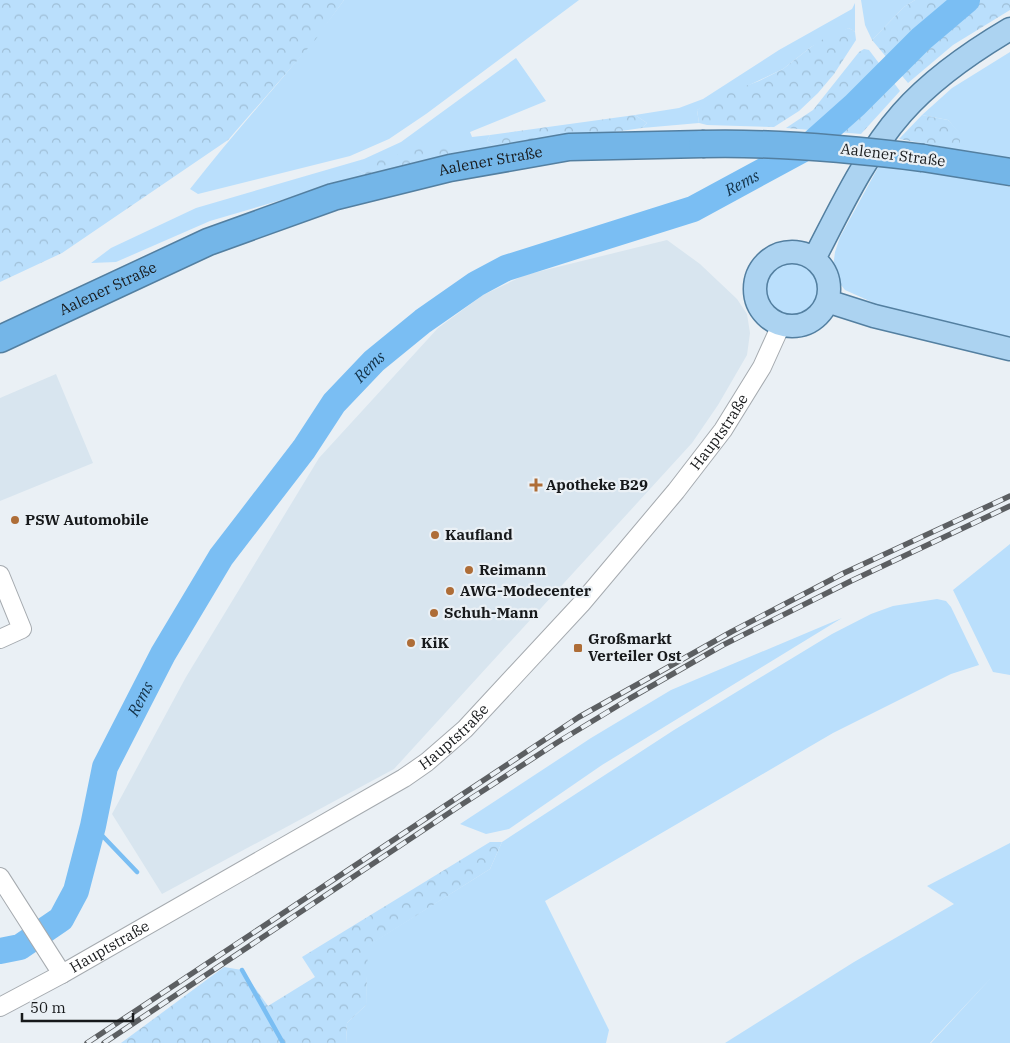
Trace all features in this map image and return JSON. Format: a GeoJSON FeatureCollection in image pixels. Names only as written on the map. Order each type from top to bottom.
{"type":"FeatureCollection","features":[{"type":"Feature","properties":{"kind":"highway","name":"Aalener Straße"},"geometry":{"type":"LineString","coordinates":[[0,339],[208,242],[333,197],[450,168],[569,147],[746,142],[862,151],[923,158],[1010,172]]}},
{"type":"Feature","properties":{"kind":"main road"},"geometry":{"type":"LineString","coordinates":[[814,259],[868,160],[902,114],[934,82],[959,62],[1010,29]]}},
{"type":"Feature","properties":{"kind":"main road"},"geometry":{"type":"LineString","coordinates":[[877,147],[958,77],[1010,41]]}},
{"type":"Feature","properties":{"kind":"main road"},"geometry":{"type":"LineString","coordinates":[[782,253],[798,253],[814,259],[822,267],[827,278],[829,290],[827,301],[822,311],[813,319],[803,324],[792,326],[781,324],[770,319],[761,310],[756,299],[754,287],[757,275],[763,265],[771,258],[782,253]]}},
{"type":"Feature","properties":{"kind":"main road"},"geometry":{"type":"LineString","coordinates":[[827,301],[874,316],[1010,348]]}},
{"type":"Feature","properties":{"kind":"street","name":"Hauptstraße"},"geometry":{"type":"LineString","coordinates":[[0,1007],[284,849],[404,778],[447,746],[581,604],[676,491],[723,430],[762,367],[781,324]]}},
{"type":"Feature","properties":{"kind":"street"},"geometry":{"type":"LineString","coordinates":[[0,575],[22,629],[0,639]]}},
{"type":"Feature","properties":{"kind":"street"},"geometry":{"type":"LineString","coordinates":[[0,877],[46,946],[62,974]]}},
{"type":"Feature","properties":{"kind":"shaded area"},"geometry":{"type":"Polygon","coordinates":[[[667,240],[700,264],[737,299],[747,314],[750,333],[747,355],[718,405],[692,443],[394,769],[162,894],[112,814],[186,677],[319,458],[438,328],[483,295],[525,275],[667,240]]]}},
{"type":"Feature","properties":{"kind":"shaded area"},"geometry":{"type":"Polygon","coordinates":[[[56,374],[93,463],[0,501],[0,398],[56,374]]]}},
{"type":"Feature","properties":{"kind":"green space"},"geometry":{"type":"Polygon","coordinates":[[[0,0],[344,0],[316,39],[228,140],[62,253],[0,282],[0,0]]]}},
{"type":"Feature","properties":{"kind":"green space"},"geometry":{"type":"Polygon","coordinates":[[[344,0],[579,0],[426,114],[389,139],[350,156],[198,194],[190,189],[307,48],[344,0]]]}},
{"type":"Feature","properties":{"kind":"green space"},"geometry":{"type":"Polygon","coordinates":[[[861,0],[915,0],[904,7],[872,40],[865,25],[861,0]]]}},
{"type":"Feature","properties":{"kind":"green space"},"geometry":{"type":"Polygon","coordinates":[[[915,0],[1010,0],[1010,10],[953,45],[908,83],[872,40],[904,7],[915,0]]]}},
{"type":"Feature","properties":{"kind":"green space"},"geometry":{"type":"Polygon","coordinates":[[[855,3],[855,32],[849,28],[811,47],[783,69],[697,110],[699,123],[642,128],[647,123],[635,115],[679,108],[703,99],[779,50],[852,9],[855,3]]]}},
{"type":"Feature","properties":{"kind":"green space"},"geometry":{"type":"Polygon","coordinates":[[[849,28],[855,32],[856,40],[834,74],[799,111],[774,127],[707,125],[699,123],[697,110],[719,96],[759,81],[783,69],[831,34],[849,28]]]}},
{"type":"Feature","properties":{"kind":"green space"},"geometry":{"type":"Polygon","coordinates":[[[864,49],[869,50],[900,91],[861,134],[786,128],[813,110],[859,52],[864,49]]]}},
{"type":"Feature","properties":{"kind":"green space"},"geometry":{"type":"Polygon","coordinates":[[[1010,52],[1010,161],[960,150],[959,133],[948,120],[922,115],[952,88],[1010,52]]]}},
{"type":"Feature","properties":{"kind":"green space"},"geometry":{"type":"Polygon","coordinates":[[[516,58],[546,101],[470,132],[472,137],[490,135],[487,141],[501,148],[357,170],[367,175],[210,221],[116,262],[91,263],[111,248],[196,208],[364,159],[401,142],[516,58]]]}},
{"type":"Feature","properties":{"kind":"green space"},"geometry":{"type":"Polygon","coordinates":[[[635,115],[647,123],[642,128],[501,148],[487,141],[490,135],[635,115]]]}},
{"type":"Feature","properties":{"kind":"green space"},"geometry":{"type":"Polygon","coordinates":[[[922,115],[948,120],[960,133],[960,150],[899,139],[922,115]]]}},
{"type":"Feature","properties":{"kind":"green space"},"geometry":{"type":"Polygon","coordinates":[[[442,143],[453,149],[451,156],[367,175],[357,170],[365,163],[442,143]]]}},
{"type":"Feature","properties":{"kind":"green space"},"geometry":{"type":"Polygon","coordinates":[[[880,164],[931,169],[1010,187],[1010,338],[883,307],[845,290],[837,280],[833,267],[840,237],[880,164]]]}},
{"type":"Feature","properties":{"kind":"green space"},"geometry":{"type":"Polygon","coordinates":[[[786,261],[796,261],[806,265],[814,273],[818,288],[814,303],[806,311],[796,315],[786,315],[776,311],[768,303],[764,293],[764,283],[768,273],[776,265],[786,261]]]}},
{"type":"Feature","properties":{"kind":"green space"},"geometry":{"type":"Polygon","coordinates":[[[1010,544],[1010,675],[993,672],[953,590],[1010,544]]]}},
{"type":"Feature","properties":{"kind":"green space"},"geometry":{"type":"Polygon","coordinates":[[[937,599],[946,601],[951,607],[979,665],[951,674],[833,733],[545,901],[609,1030],[606,1043],[346,1043],[347,1023],[366,1005],[367,946],[490,869],[502,842],[674,730],[832,634],[871,614],[893,606],[937,599]]]}},
{"type":"Feature","properties":{"kind":"green space"},"geometry":{"type":"Polygon","coordinates":[[[842,618],[602,765],[509,829],[486,834],[460,824],[591,738],[671,690],[842,618]]]}},
{"type":"Feature","properties":{"kind":"green space"},"geometry":{"type":"Polygon","coordinates":[[[490,842],[502,842],[490,869],[368,946],[366,1005],[347,1023],[346,1043],[121,1043],[224,967],[242,970],[268,1006],[315,977],[302,957],[490,842]]]}},
{"type":"Feature","properties":{"kind":"green space"},"geometry":{"type":"Polygon","coordinates":[[[1010,843],[1010,1043],[931,1043],[991,978],[930,1043],[725,1043],[854,962],[954,904],[927,886],[1010,843]]]}},
{"type":"Feature","properties":{"kind":"waterway","name":"Rems"},"geometry":{"type":"LineString","coordinates":[[0,951],[20,947],[61,919],[76,891],[93,826],[105,767],[163,654],[221,557],[304,449],[334,403],[374,361],[423,321],[476,284],[506,268],[693,209],[809,146],[855,105],[921,39],[967,0]]}},
{"type":"Feature","properties":{"kind":"waterway"},"geometry":{"type":"LineString","coordinates":[[93,826],[137,872]]}},
{"type":"Feature","properties":{"kind":"waterway"},"geometry":{"type":"LineString","coordinates":[[242,970],[283,1043]]}},
{"type":"Feature","properties":{"kind":"railway"},"geometry":{"type":"LineString","coordinates":[[87,1043],[579,717],[731,632],[844,573],[1010,496]]}},
{"type":"Feature","properties":{"kind":"railway"},"geometry":{"type":"LineString","coordinates":[[104,1043],[461,805],[558,742],[629,699],[723,645],[851,581],[1010,506]]}},
{"type":"Feature","properties":{"kind":"place","name":"Apotheke B29"},"geometry":{"type":"Point","coordinates":[536,485]}},
{"type":"Feature","properties":{"kind":"place","name":"PSW Automobile"},"geometry":{"type":"Point","coordinates":[15,520]}},
{"type":"Feature","properties":{"kind":"place","name":"Kaufland"},"geometry":{"type":"Point","coordinates":[435,535]}},
{"type":"Feature","properties":{"kind":"place","name":"Reimann"},"geometry":{"type":"Point","coordinates":[469,570]}},
{"type":"Feature","properties":{"kind":"place","name":"AWG-Modecenter"},"geometry":{"type":"Point","coordinates":[450,591]}},
{"type":"Feature","properties":{"kind":"place","name":"Schuh-Mann"},"geometry":{"type":"Point","coordinates":[434,613]}},
{"type":"Feature","properties":{"kind":"place","name":"KiK"},"geometry":{"type":"Point","coordinates":[411,643]}},
{"type":"Feature","properties":{"kind":"place","name":"Großmarkt Verteiler Ost"},"geometry":{"type":"Point","coordinates":[578,648]}}]}
